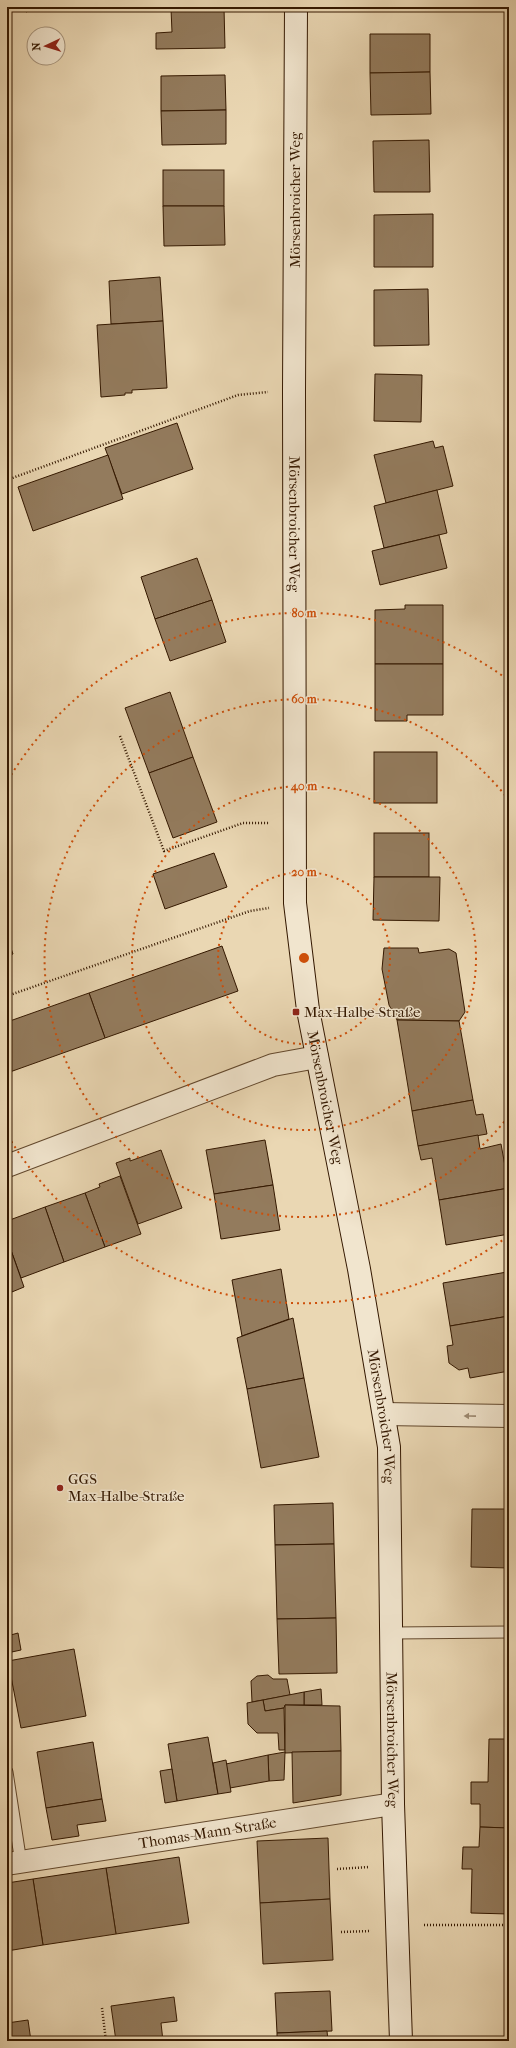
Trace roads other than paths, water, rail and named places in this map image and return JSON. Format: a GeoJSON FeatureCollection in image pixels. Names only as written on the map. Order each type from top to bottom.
{"type":"FeatureCollection","features":[{"type":"Feature","properties":{"kind":"street","name":"Mörsenbroicher Weg"},"geometry":{"type":"LineString","coordinates":[[296,7],[294,391],[295,903],[308,1010],[359,1269],[389,1447],[395,1866],[400,2041]]}},
{"type":"Feature","properties":{"kind":"street"},"geometry":{"type":"LineString","coordinates":[[7,1166],[272,1064],[317,1058]]}},
{"type":"Feature","properties":{"kind":"street"},"geometry":{"type":"LineString","coordinates":[[384,1414],[509,1416]]}},
{"type":"Feature","properties":{"kind":"street","name":"Thomas-Mann-Straße"},"geometry":{"type":"LineString","coordinates":[[14,1864],[394,1804]]}},
{"type":"Feature","properties":{"kind":"lane"},"geometry":{"type":"LineString","coordinates":[[392,1633],[509,1632]]}},
{"type":"Feature","properties":{"kind":"lane","name":"Thomas-Mann-Straße"},"geometry":{"type":"LineString","coordinates":[[7,1772],[14,1864]]}},
{"type":"Feature","properties":{"kind":"place","name":"Max-Halbe-Straße"},"geometry":{"type":"Point","coordinates":[296,1012]}},
{"type":"Feature","properties":{"kind":"place","name":"GGS Max-Halbe-Straße"},"geometry":{"type":"Point","coordinates":[60,1488]}}]}
